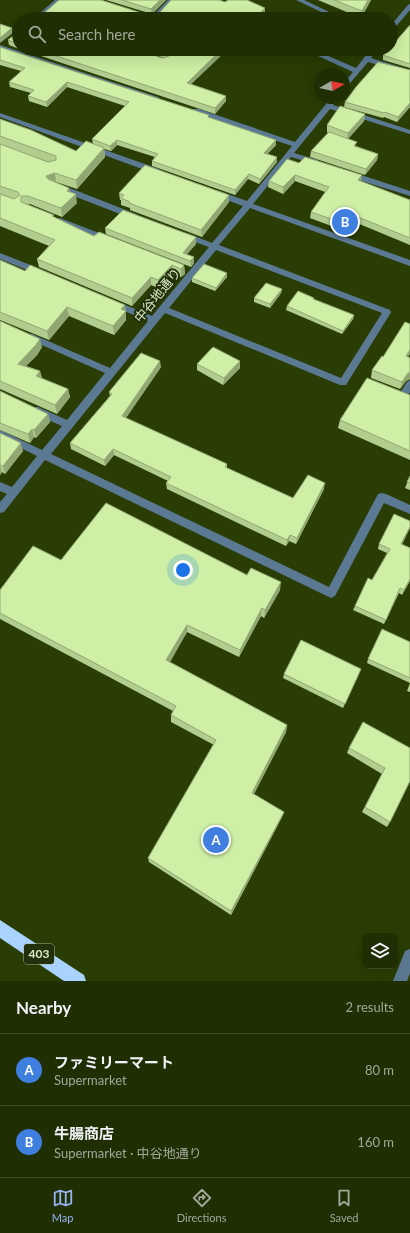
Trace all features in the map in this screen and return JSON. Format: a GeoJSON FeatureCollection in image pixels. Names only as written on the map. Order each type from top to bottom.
{"type":"FeatureCollection","features":[{"type":"Feature","properties":{"kind":"highway","name":"403"},"geometry":{"type":"LineString","coordinates":[[0,928],[78,981]]}},
{"type":"Feature","properties":{"kind":"street"},"geometry":{"type":"LineString","coordinates":[[45,12],[59,0]]}},
{"type":"Feature","properties":{"kind":"street"},"geometry":{"type":"LineString","coordinates":[[158,12],[172,0]]}},
{"type":"Feature","properties":{"kind":"street"},"geometry":{"type":"LineString","coordinates":[[299,0],[326,12]]}},
{"type":"Feature","properties":{"kind":"street"},"geometry":{"type":"LineString","coordinates":[[398,21],[409,9]]}},
{"type":"Feature","properties":{"kind":"street"},"geometry":{"type":"LineString","coordinates":[[34,56],[160,100]]}},
{"type":"Feature","properties":{"kind":"street"},"geometry":{"type":"LineString","coordinates":[[322,56],[357,71]]}},
{"type":"Feature","properties":{"kind":"street"},"geometry":{"type":"LineString","coordinates":[[350,80],[369,56]]}},
{"type":"Feature","properties":{"kind":"street"},"geometry":{"type":"LineString","coordinates":[[367,59],[410,72]]}},
{"type":"Feature","properties":{"kind":"street"},"geometry":{"type":"LineString","coordinates":[[328,106],[410,132]]}},
{"type":"Feature","properties":{"kind":"street","name":"中谷地通り"},"geometry":{"type":"LineString","coordinates":[[0,509],[163,309],[189,271],[214,246],[328,106]]}},
{"type":"Feature","properties":{"kind":"street"},"geometry":{"type":"LineString","coordinates":[[191,110],[297,145]]}},
{"type":"Feature","properties":{"kind":"street"},"geometry":{"type":"LineString","coordinates":[[0,115],[165,175]]}},
{"type":"Feature","properties":{"kind":"street"},"geometry":{"type":"LineString","coordinates":[[290,154],[320,164]]}},
{"type":"Feature","properties":{"kind":"street"},"geometry":{"type":"LineString","coordinates":[[342,171],[410,194]]}},
{"type":"Feature","properties":{"kind":"street"},"geometry":{"type":"LineString","coordinates":[[53,185],[141,218]]}},
{"type":"Feature","properties":{"kind":"street"},"geometry":{"type":"LineString","coordinates":[[210,191],[410,263]]}},
{"type":"Feature","properties":{"kind":"street"},"geometry":{"type":"LineString","coordinates":[[49,216],[121,244]]}},
{"type":"Feature","properties":{"kind":"street"},"geometry":{"type":"LineString","coordinates":[[163,309],[343,383],[387,312],[177,232]]}},
{"type":"Feature","properties":{"kind":"street"},"geometry":{"type":"LineString","coordinates":[[0,256],[51,277]]}},
{"type":"Feature","properties":{"kind":"street"},"geometry":{"type":"LineString","coordinates":[[103,298],[154,320]]}},
{"type":"Feature","properties":{"kind":"street"},"geometry":{"type":"LineString","coordinates":[[21,332],[111,372]]}},
{"type":"Feature","properties":{"kind":"street"},"geometry":{"type":"LineString","coordinates":[[403,396],[410,384]]}},
{"type":"Feature","properties":{"kind":"street"},"geometry":{"type":"LineString","coordinates":[[27,406],[68,425]]}},
{"type":"Feature","properties":{"kind":"street"},"geometry":{"type":"LineString","coordinates":[[0,434],[331,593],[382,498],[410,510]]}},
{"type":"Feature","properties":{"kind":"street"},"geometry":{"type":"LineString","coordinates":[[0,486],[13,492]]}},
{"type":"Feature","properties":{"kind":"street"},"geometry":{"type":"LineString","coordinates":[[400,981],[410,956]]}},
{"type":"Feature","properties":{"kind":"building"},"geometry":{"type":"Polygon","coordinates":[[[59,0],[101,0],[139,12],[45,12],[59,0]]]}},
{"type":"Feature","properties":{"kind":"building"},"geometry":{"type":"Polygon","coordinates":[[[122,0],[160,0],[151,9],[122,0]]]}},
{"type":"Feature","properties":{"kind":"building"},"geometry":{"type":"Polygon","coordinates":[[[171,0],[219,0],[225,2],[228,0],[247,0],[265,8],[261,12],[160,12],[171,0]]]}},
{"type":"Feature","properties":{"kind":"building"},"geometry":{"type":"Polygon","coordinates":[[[334,0],[368,0],[362,11],[334,0]]]}},
{"type":"Feature","properties":{"kind":"building"},"geometry":{"type":"Polygon","coordinates":[[[0,24],[12,28],[0,38],[0,24]]]}},
{"type":"Feature","properties":{"kind":"building"},"geometry":{"type":"Polygon","coordinates":[[[410,25],[410,64],[386,56],[398,56],[398,39],[410,25]]]}},
{"type":"Feature","properties":{"kind":"building"},"geometry":{"type":"Polygon","coordinates":[[[0,47],[12,51],[12,56],[28,56],[209,115],[208,117],[276,140],[264,153],[277,157],[260,179],[249,174],[235,190],[152,161],[158,154],[117,140],[110,146],[92,139],[129,102],[67,82],[46,102],[28,96],[34,90],[9,82],[25,68],[0,60],[0,47]]]}},
{"type":"Feature","properties":{"kind":"building"},"geometry":{"type":"Polygon","coordinates":[[[56,56],[156,56],[162,58],[169,56],[215,56],[187,83],[226,96],[215,108],[56,56]]]}},
{"type":"Feature","properties":{"kind":"building"},"geometry":{"type":"Polygon","coordinates":[[[378,62],[410,70],[410,103],[398,117],[385,112],[384,113],[350,103],[350,95],[378,62]]]}},
{"type":"Feature","properties":{"kind":"building"},"geometry":{"type":"Polygon","coordinates":[[[340,106],[365,114],[348,133],[327,125],[340,106]]]}},
{"type":"Feature","properties":{"kind":"building"},"geometry":{"type":"Polygon","coordinates":[[[0,119],[31,130],[76,151],[86,141],[104,148],[76,180],[55,173],[46,176],[48,179],[69,188],[67,191],[76,194],[61,208],[28,196],[21,196],[21,202],[54,215],[52,216],[94,236],[99,232],[184,265],[181,269],[172,265],[158,280],[151,277],[132,298],[37,259],[55,240],[0,218],[0,194],[14,199],[20,195],[18,192],[0,186],[0,144],[48,162],[56,160],[56,156],[0,136],[0,119]]]}},
{"type":"Feature","properties":{"kind":"building"},"geometry":{"type":"Polygon","coordinates":[[[329,132],[357,142],[354,146],[378,154],[366,169],[311,151],[329,132]]]}},
{"type":"Feature","properties":{"kind":"building"},"geometry":{"type":"Polygon","coordinates":[[[305,157],[362,175],[358,180],[410,200],[410,238],[358,217],[351,226],[311,212],[329,187],[295,175],[283,187],[269,181],[287,159],[299,163],[305,157]]]}},
{"type":"Feature","properties":{"kind":"building"},"geometry":{"type":"Polygon","coordinates":[[[145,165],[229,195],[201,230],[129,203],[130,202],[121,198],[124,195],[119,193],[145,165]]]}},
{"type":"Feature","properties":{"kind":"building"},"geometry":{"type":"Polygon","coordinates":[[[123,210],[196,237],[183,253],[194,257],[190,261],[105,228],[123,210]]]}},
{"type":"Feature","properties":{"kind":"building"},"geometry":{"type":"Polygon","coordinates":[[[0,260],[25,271],[30,265],[125,305],[121,309],[126,311],[113,326],[67,307],[47,331],[0,312],[0,260]]]}},
{"type":"Feature","properties":{"kind":"building"},"geometry":{"type":"Polygon","coordinates":[[[204,264],[227,273],[216,288],[192,278],[204,264]]]}},
{"type":"Feature","properties":{"kind":"building"},"geometry":{"type":"Polygon","coordinates":[[[266,283],[282,289],[270,304],[254,298],[266,283]]]}},
{"type":"Feature","properties":{"kind":"building"},"geometry":{"type":"Polygon","coordinates":[[[298,291],[314,298],[313,299],[354,315],[343,331],[287,306],[298,291]]]}},
{"type":"Feature","properties":{"kind":"building"},"geometry":{"type":"Polygon","coordinates":[[[0,321],[40,339],[18,364],[40,371],[36,376],[68,389],[55,405],[0,381],[0,321]]]}},
{"type":"Feature","properties":{"kind":"building"},"geometry":{"type":"Polygon","coordinates":[[[405,322],[410,324],[410,350],[406,356],[410,358],[410,373],[408,373],[402,382],[372,370],[382,356],[383,357],[405,322]]]}},
{"type":"Feature","properties":{"kind":"building"},"geometry":{"type":"Polygon","coordinates":[[[213,347],[240,361],[224,378],[197,364],[213,347]]]}},
{"type":"Feature","properties":{"kind":"building"},"geometry":{"type":"Polygon","coordinates":[[[141,353],[160,361],[122,416],[227,464],[225,467],[293,498],[308,475],[325,483],[297,538],[290,535],[287,540],[166,483],[171,477],[113,449],[104,460],[70,443],[112,394],[109,392],[141,353]]]}},
{"type":"Feature","properties":{"kind":"building"},"geometry":{"type":"Polygon","coordinates":[[[367,378],[410,395],[410,451],[340,420],[367,378]]]}},
{"type":"Feature","properties":{"kind":"building"},"geometry":{"type":"Polygon","coordinates":[[[0,391],[48,414],[34,430],[32,429],[28,434],[0,423],[0,391]]]}},
{"type":"Feature","properties":{"kind":"building"},"geometry":{"type":"Polygon","coordinates":[[[0,433],[21,443],[3,466],[0,465],[0,433]]]}},
{"type":"Feature","properties":{"kind":"building"},"geometry":{"type":"Polygon","coordinates":[[[410,476],[410,483],[407,482],[410,476]]]}},
{"type":"Feature","properties":{"kind":"building"},"geometry":{"type":"Polygon","coordinates":[[[106,503],[247,575],[251,568],[281,582],[265,610],[262,608],[240,650],[187,625],[166,660],[287,725],[252,793],[284,812],[231,911],[148,858],[216,740],[171,715],[176,706],[0,613],[0,590],[33,546],[61,560],[106,503]]]}},
{"type":"Feature","properties":{"kind":"building"},"geometry":{"type":"Polygon","coordinates":[[[394,514],[410,521],[410,527],[401,544],[410,548],[410,579],[404,590],[400,588],[386,620],[355,606],[368,578],[372,580],[390,549],[379,544],[394,514]]]}},
{"type":"Feature","properties":{"kind":"building"},"geometry":{"type":"Polygon","coordinates":[[[382,629],[410,642],[410,678],[368,659],[382,629]]]}},
{"type":"Feature","properties":{"kind":"building"},"geometry":{"type":"Polygon","coordinates":[[[301,640],[361,669],[345,704],[284,674],[301,640]]]}},
{"type":"Feature","properties":{"kind":"building"},"geometry":{"type":"Polygon","coordinates":[[[363,722],[410,748],[410,781],[390,822],[365,807],[385,768],[349,748],[363,722]]]}},
{"type":"Feature","properties":{"kind":"place","name":"牛腸商店"},"geometry":{"type":"Point","coordinates":[345,222]}},
{"type":"Feature","properties":{"kind":"place","name":"ファミリーマート"},"geometry":{"type":"Point","coordinates":[216,840]}}]}
